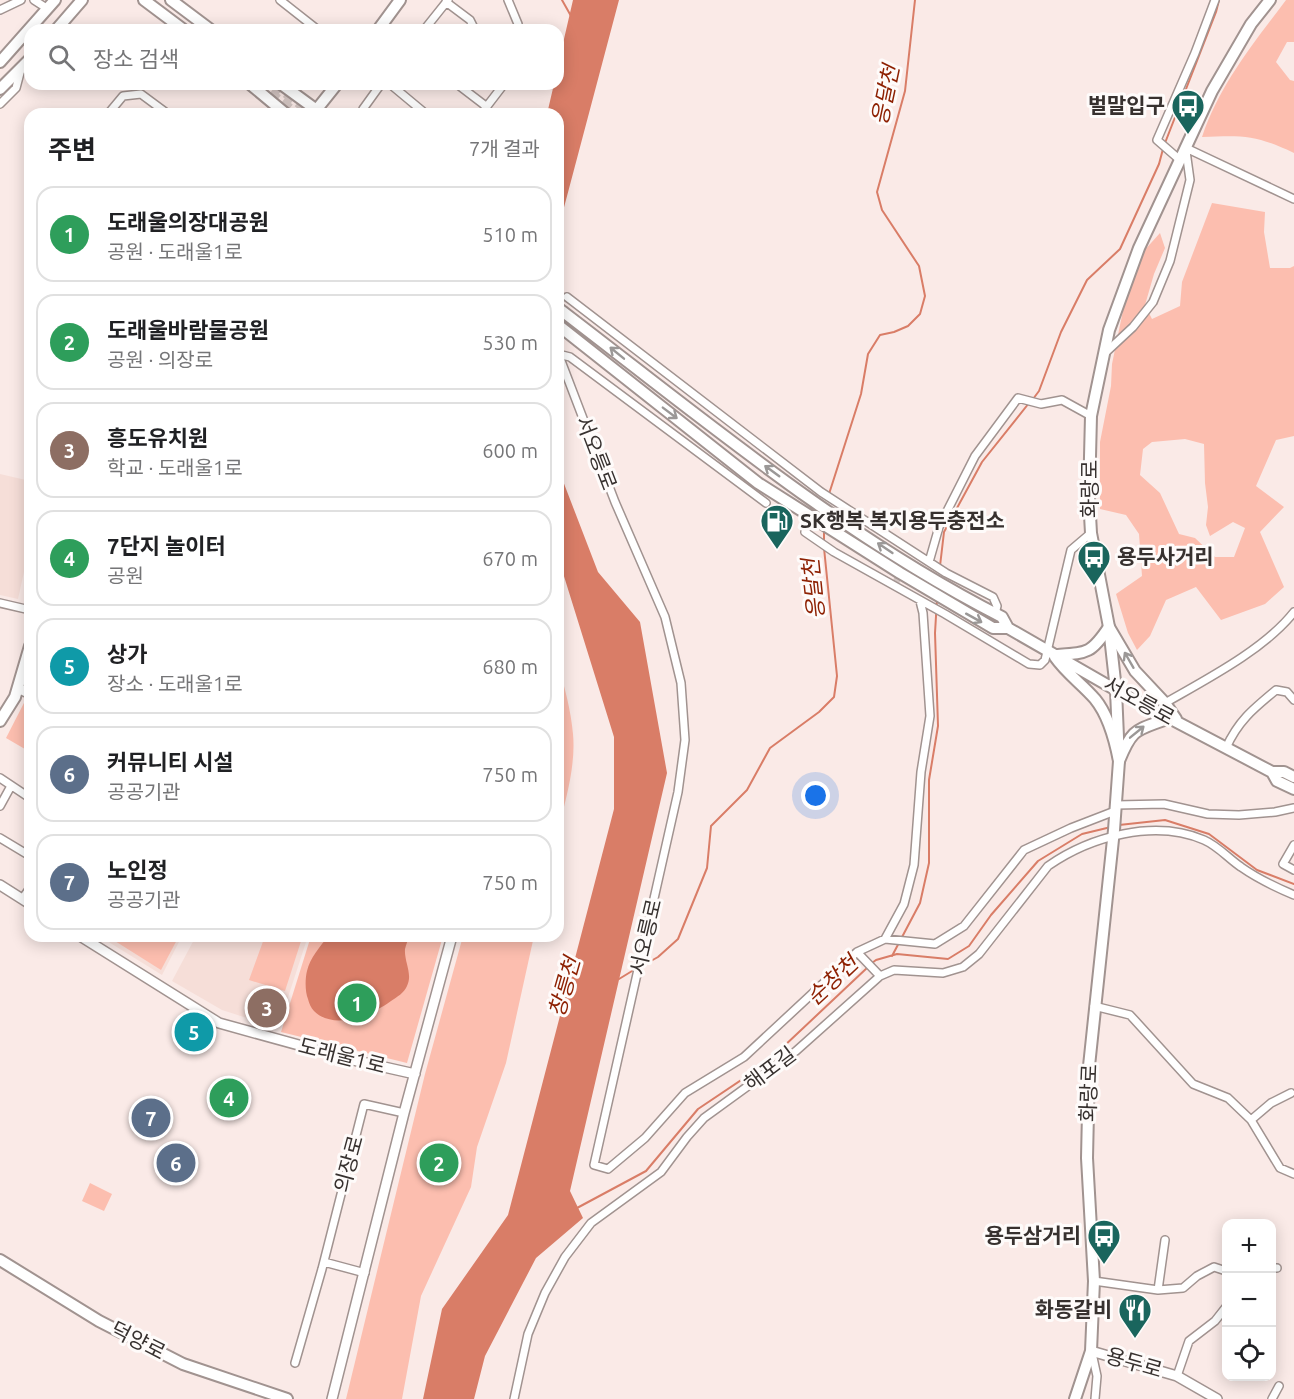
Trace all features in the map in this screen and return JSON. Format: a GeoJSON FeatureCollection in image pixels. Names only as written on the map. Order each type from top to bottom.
{"type":"FeatureCollection","features":[{"type":"Feature","properties":{"kind":"main road"},"geometry":{"type":"LineString","coordinates":[[34,24],[55,0]]}},
{"type":"Feature","properties":{"kind":"main road"},"geometry":{"type":"LineString","coordinates":[[61,24],[82,0]]}},
{"type":"Feature","properties":{"kind":"main road"},"geometry":{"type":"LineString","coordinates":[[74,10],[91,0]]}},
{"type":"Feature","properties":{"kind":"main road"},"geometry":{"type":"LineString","coordinates":[[144,0],[176,24]]}},
{"type":"Feature","properties":{"kind":"main road"},"geometry":{"type":"LineString","coordinates":[[171,0],[203,24]]}},
{"type":"Feature","properties":{"kind":"main road"},"geometry":{"type":"LineString","coordinates":[[382,24],[400,0]]}},
{"type":"Feature","properties":{"kind":"main road","name":"화랑로"},"geometry":{"type":"LineString","coordinates":[[1075,1399],[1091,1350],[1094,1281],[1087,1158],[1089,1066],[1119,761],[1116,690],[1109,627],[1091,533],[1089,497],[1091,416],[1109,330],[1138,248],[1218,82],[1251,24],[1270,0]]}},
{"type":"Feature","properties":{"kind":"main road"},"geometry":{"type":"LineString","coordinates":[[0,62],[24,36]]}},
{"type":"Feature","properties":{"kind":"main road"},"geometry":{"type":"LineString","coordinates":[[0,89],[24,65]]}},
{"type":"Feature","properties":{"kind":"main road"},"geometry":{"type":"LineString","coordinates":[[257,90],[279,108]]}},
{"type":"Feature","properties":{"kind":"main road"},"geometry":{"type":"LineString","coordinates":[[288,90],[311,108]]}},
{"type":"Feature","properties":{"kind":"main road"},"geometry":{"type":"LineString","coordinates":[[320,108],[333,90]]}},
{"type":"Feature","properties":{"kind":"main road"},"geometry":{"type":"LineString","coordinates":[[564,313],[668,393],[822,500]]}},
{"type":"Feature","properties":{"kind":"main road","name":"서오릉로"},"geometry":{"type":"LineString","coordinates":[[564,330],[758,483],[943,599],[993,628],[1008,628]]}},
{"type":"Feature","properties":{"kind":"main road","name":"서오릉로"},"geometry":{"type":"LineString","coordinates":[[822,500],[838,517],[949,589],[1002,617],[1008,628],[1050,653],[1272,772],[1284,772],[1294,777]]}},
{"type":"Feature","properties":{"kind":"main road"},"geometry":{"type":"LineString","coordinates":[[1050,653],[1084,653],[1092,650],[1109,627],[1135,671],[1165,703],[1173,720],[1144,726],[1134,732],[1119,761]]}},
{"type":"Feature","properties":{"kind":"main road"},"geometry":{"type":"LineString","coordinates":[[1050,653],[1099,704],[1112,730],[1119,761]]}},
{"type":"Feature","properties":{"kind":"main road"},"geometry":{"type":"LineString","coordinates":[[0,722],[18,688],[24,667]]}},
{"type":"Feature","properties":{"kind":"main road","name":"서오릉로"},"geometry":{"type":"LineString","coordinates":[[1272,772],[1278,781],[1294,789]]}},
{"type":"Feature","properties":{"kind":"main road","name":"덕양로"},"geometry":{"type":"LineString","coordinates":[[0,1260],[99,1321],[183,1364],[287,1399]]}},
{"type":"Feature","properties":{"kind":"street"},"geometry":{"type":"LineString","coordinates":[[0,10],[21,0]]}},
{"type":"Feature","properties":{"kind":"street"},"geometry":{"type":"LineString","coordinates":[[34,0],[48,9]]}},
{"type":"Feature","properties":{"kind":"street"},"geometry":{"type":"LineString","coordinates":[[280,0],[310,24]]}},
{"type":"Feature","properties":{"kind":"street"},"geometry":{"type":"LineString","coordinates":[[508,0],[517,24]]}},
{"type":"Feature","properties":{"kind":"street"},"geometry":{"type":"LineString","coordinates":[[1180,160],[1156,140],[1212,13],[1215,0]]}},
{"type":"Feature","properties":{"kind":"street"},"geometry":{"type":"LineString","coordinates":[[429,24],[447,1],[472,24]]}},
{"type":"Feature","properties":{"kind":"street"},"geometry":{"type":"LineString","coordinates":[[0,104],[16,88],[21,68]]}},
{"type":"Feature","properties":{"kind":"street"},"geometry":{"type":"LineString","coordinates":[[364,108],[377,90]]}},
{"type":"Feature","properties":{"kind":"street"},"geometry":{"type":"LineString","coordinates":[[397,90],[419,108]]}},
{"type":"Feature","properties":{"kind":"street"},"geometry":{"type":"LineString","coordinates":[[465,90],[487,107],[500,90]]}},
{"type":"Feature","properties":{"kind":"street"},"geometry":{"type":"LineString","coordinates":[[113,108],[123,96],[141,94],[160,108]]}},
{"type":"Feature","properties":{"kind":"street"},"geometry":{"type":"LineString","coordinates":[[1186,148],[1294,199]]}},
{"type":"Feature","properties":{"kind":"street"},"geometry":{"type":"LineString","coordinates":[[1104,354],[1132,327],[1153,302],[1170,261],[1190,180],[1186,148]]}},
{"type":"Feature","properties":{"kind":"street"},"geometry":{"type":"LineString","coordinates":[[567,297],[822,500],[832,499],[910,553],[993,597],[997,606],[995,614]]}},
{"type":"Feature","properties":{"kind":"street"},"geometry":{"type":"LineString","coordinates":[[564,355],[570,357],[766,503]]}},
{"type":"Feature","properties":{"kind":"street","name":"서오릉로"},"geometry":{"type":"LineString","coordinates":[[564,369],[615,502],[665,617],[681,682],[685,740],[678,792],[594,1165],[608,1169],[645,1138],[685,1093],[744,1057],[860,955],[887,939]]}},
{"type":"Feature","properties":{"kind":"street"},"geometry":{"type":"LineString","coordinates":[[931,564],[939,527],[975,456],[1018,398],[1041,404],[1062,400],[1091,416]]}},
{"type":"Feature","properties":{"kind":"street"},"geometry":{"type":"LineString","coordinates":[[805,532],[834,552],[895,584],[1029,664],[1040,665],[1050,653],[1071,550],[1091,533]]}},
{"type":"Feature","properties":{"kind":"street"},"geometry":{"type":"LineString","coordinates":[[920,601],[923,613],[930,716],[921,772],[914,865],[904,904],[887,939],[935,944],[964,926],[1024,850],[1071,828],[1114,821],[1164,804],[1208,814],[1239,815],[1294,808]]}},
{"type":"Feature","properties":{"kind":"street"},"geometry":{"type":"LineString","coordinates":[[0,603],[24,609]]}},
{"type":"Feature","properties":{"kind":"street"},"geometry":{"type":"LineString","coordinates":[[1165,703],[1225,669],[1284,625],[1294,612]]}},
{"type":"Feature","properties":{"kind":"street"},"geometry":{"type":"LineString","coordinates":[[18,688],[24,691]]}},
{"type":"Feature","properties":{"kind":"street"},"geometry":{"type":"LineString","coordinates":[[1226,748],[1233,732],[1247,714],[1276,690],[1287,692],[1294,700]]}},
{"type":"Feature","properties":{"kind":"street"},"geometry":{"type":"LineString","coordinates":[[0,778],[24,794]]}},
{"type":"Feature","properties":{"kind":"street"},"geometry":{"type":"LineString","coordinates":[[0,806],[11,786]]}},
{"type":"Feature","properties":{"kind":"street"},"geometry":{"type":"LineString","coordinates":[[860,955],[878,974],[894,970],[943,973],[963,967],[979,954],[1048,866],[1114,821]]}},
{"type":"Feature","properties":{"kind":"street"},"geometry":{"type":"LineString","coordinates":[[1114,821],[1149,831],[1176,831],[1206,841],[1268,884],[1294,895]]}},
{"type":"Feature","properties":{"kind":"street"},"geometry":{"type":"LineString","coordinates":[[0,838],[24,852]]}},
{"type":"Feature","properties":{"kind":"street"},"geometry":{"type":"LineString","coordinates":[[1294,844],[1283,864],[1294,870]]}},
{"type":"Feature","properties":{"kind":"street"},"geometry":{"type":"LineString","coordinates":[[0,885],[24,901]]}},
{"type":"Feature","properties":{"kind":"street","name":"도래울1로"},"geometry":{"type":"LineString","coordinates":[[90,942],[219,1023],[353,1060],[416,1074]]}},
{"type":"Feature","properties":{"kind":"street","name":"의장로"},"geometry":{"type":"LineString","coordinates":[[332,1399],[404,1113],[450,942]]}},
{"type":"Feature","properties":{"kind":"street","name":"해포길"},"geometry":{"type":"LineString","coordinates":[[514,1399],[528,1334],[545,1293],[565,1257],[591,1223],[661,1172],[704,1118],[796,1051],[878,974]]}},
{"type":"Feature","properties":{"kind":"street"},"geometry":{"type":"LineString","coordinates":[[1094,1006],[1130,1015],[1194,1084],[1228,1098],[1251,1120],[1280,1168],[1294,1174]]}},
{"type":"Feature","properties":{"kind":"street"},"geometry":{"type":"LineString","coordinates":[[1251,1120],[1271,1103],[1291,1093]]}},
{"type":"Feature","properties":{"kind":"street","name":"의장로"},"geometry":{"type":"LineString","coordinates":[[295,1363],[324,1262],[364,1104],[404,1113]]}},
{"type":"Feature","properties":{"kind":"street"},"geometry":{"type":"LineString","coordinates":[[1158,1290],[1165,1240]]}},
{"type":"Feature","properties":{"kind":"street"},"geometry":{"type":"LineString","coordinates":[[324,1262],[365,1273]]}},
{"type":"Feature","properties":{"kind":"street"},"geometry":{"type":"LineString","coordinates":[[1094,1281],[1158,1290],[1183,1288],[1197,1276],[1214,1267],[1222,1269]]}},
{"type":"Feature","properties":{"kind":"street","name":"용두로"},"geometry":{"type":"LineString","coordinates":[[1177,1376],[1190,1341],[1222,1313]]}},
{"type":"Feature","properties":{"kind":"street","name":"용두로"},"geometry":{"type":"LineString","coordinates":[[1091,1350],[1177,1376],[1217,1399]]}},
{"type":"Feature","properties":{"kind":"street","name":"화랑로"},"geometry":{"type":"LineString","coordinates":[[1091,1350],[1097,1376],[1095,1399]]}},
{"type":"Feature","properties":{"kind":"street"},"geometry":{"type":"LineString","coordinates":[[1272,1399],[1280,1386]]}},
{"type":"Feature","properties":{"kind":"shaded area"},"geometry":{"type":"Polygon","coordinates":[[[573,0],[619,0],[564,207],[564,108],[548,108],[553,90],[564,90],[564,39],[573,0]]]}},
{"type":"Feature","properties":{"kind":"shaded area"},"geometry":{"type":"Polygon","coordinates":[[[1286,0],[1294,0],[1294,42],[1287,42],[1276,62],[1290,80],[1294,81],[1294,153],[1270,143],[1249,138],[1202,137],[1228,82],[1286,0]]]}},
{"type":"Feature","properties":{"kind":"shaded area"},"geometry":{"type":"Polygon","coordinates":[[[1212,203],[1265,212],[1264,232],[1270,268],[1294,266],[1294,436],[1276,440],[1256,486],[1284,507],[1260,532],[1284,587],[1265,604],[1221,620],[1196,587],[1166,600],[1150,636],[1137,650],[1128,633],[1116,594],[1142,576],[1139,534],[1126,515],[1100,509],[1100,442],[1111,386],[1112,364],[1127,291],[1142,253],[1160,233],[1165,248],[1145,305],[1152,319],[1180,306],[1182,282],[1212,203]],[[1185,439],[1152,442],[1143,449],[1140,475],[1160,493],[1179,534],[1195,538],[1215,557],[1234,557],[1245,528],[1233,522],[1210,536],[1206,525],[1208,507],[1204,444],[1185,439]]]}},
{"type":"Feature","properties":{"kind":"shaded area"},"geometry":{"type":"Polygon","coordinates":[[[0,474],[24,480],[24,572],[18,599],[0,595],[0,474]]]}},
{"type":"Feature","properties":{"kind":"shaded area"},"geometry":{"type":"Polygon","coordinates":[[[564,484],[598,572],[640,622],[667,773],[570,1191],[583,1218],[536,1258],[485,1356],[474,1399],[423,1399],[442,1309],[508,1215],[614,809],[614,737],[564,576],[564,484]]]}},
{"type":"Feature","properties":{"kind":"shaded area"},"geometry":{"type":"Polygon","coordinates":[[[564,687],[574,746],[564,806],[564,687]]]}},
{"type":"Feature","properties":{"kind":"shaded area"},"geometry":{"type":"Polygon","coordinates":[[[24,703],[24,748],[6,738],[24,703]]]}},
{"type":"Feature","properties":{"kind":"shaded area"},"geometry":{"type":"Polygon","coordinates":[[[109,942],[179,942],[162,975],[109,942]]]}},
{"type":"Feature","properties":{"kind":"shaded area"},"geometry":{"type":"Polygon","coordinates":[[[117,942],[176,942],[161,970],[117,942]]]}},
{"type":"Feature","properties":{"kind":"shaded area"},"geometry":{"type":"Polygon","coordinates":[[[193,942],[306,942],[278,1028],[222,1010],[172,981],[193,942]]]}},
{"type":"Feature","properties":{"kind":"shaded area"},"geometry":{"type":"Polygon","coordinates":[[[263,942],[301,942],[285,991],[249,980],[263,942]]]}},
{"type":"Feature","properties":{"kind":"shaded area"},"geometry":{"type":"Polygon","coordinates":[[[309,942],[441,942],[407,1063],[281,1032],[309,942]]]}},
{"type":"Feature","properties":{"kind":"shaded area"},"geometry":{"type":"Polygon","coordinates":[[[324,942],[407,942],[405,949],[409,981],[400,995],[364,1016],[342,1020],[322,1017],[314,1011],[306,993],[307,971],[324,942]]]}},
{"type":"Feature","properties":{"kind":"shaded area"},"geometry":{"type":"Polygon","coordinates":[[[461,942],[533,942],[506,1063],[477,1147],[471,1187],[421,1296],[402,1399],[346,1399],[425,1074],[461,942]]]}},
{"type":"Feature","properties":{"kind":"shaded area"},"geometry":{"type":"Polygon","coordinates":[[[90,1183],[112,1194],[104,1211],[82,1201],[90,1183]]]}},
{"type":"Feature","properties":{"kind":"waterway"},"geometry":{"type":"LineString","coordinates":[[562,0],[571,16]]}},
{"type":"Feature","properties":{"kind":"waterway","name":"응달천"},"geometry":{"type":"LineString","coordinates":[[829,494],[861,394],[868,354],[880,335],[908,326],[920,314],[925,296],[919,266],[882,210],[877,192],[905,91],[915,0]]}},
{"type":"Feature","properties":{"kind":"waterway"},"geometry":{"type":"LineString","coordinates":[[1165,143],[1219,0]]}},
{"type":"Feature","properties":{"kind":"waterway"},"geometry":{"type":"LineString","coordinates":[[1033,399],[1039,391],[1061,332],[1087,280],[1120,249],[1159,164],[1163,149]]}},
{"type":"Feature","properties":{"kind":"waterway"},"geometry":{"type":"LineString","coordinates":[[940,566],[944,532],[982,462],[1029,403]]}},
{"type":"Feature","properties":{"kind":"waterway","name":"응달천"},"geometry":{"type":"LineString","coordinates":[[824,530],[824,542]]}},
{"type":"Feature","properties":{"kind":"waterway","name":"응달천"},"geometry":{"type":"LineString","coordinates":[[642,966],[658,957],[678,939],[707,868],[711,826],[747,790],[770,748],[819,712],[834,697],[837,676],[824,548]]}},
{"type":"Feature","properties":{"kind":"waterway"},"geometry":{"type":"LineString","coordinates":[[892,956],[920,903],[929,863],[929,780],[938,726],[935,633],[937,599]]}},
{"type":"Feature","properties":{"kind":"waterway","name":"순창천"},"geometry":{"type":"LineString","coordinates":[[1119,825],[1165,820],[1209,834],[1257,870],[1294,884]]}},
{"type":"Feature","properties":{"kind":"waterway","name":"순창천"},"geometry":{"type":"LineString","coordinates":[[872,963],[897,954],[948,959],[969,946],[991,915],[1038,861],[1082,834],[1111,827]]}},
{"type":"Feature","properties":{"kind":"waterway","name":"순창천"},"geometry":{"type":"LineString","coordinates":[[577,1208],[646,1171],[698,1109],[765,1064],[868,967]]}},
{"type":"Feature","properties":{"kind":"waterway","name":"응달천"},"geometry":{"type":"LineString","coordinates":[[619,979],[637,968]]}},
{"type":"Feature","properties":{"kind":"tunnel"},"geometry":{"type":"LineString","coordinates":[[266,90],[289,108]]}},
{"type":"Feature","properties":{"kind":"tunnel"},"geometry":{"type":"LineString","coordinates":[[282,90],[305,108]]}},
{"type":"Feature","properties":{"kind":"tunnel"},"geometry":{"type":"LineString","coordinates":[[564,309],[567,297]]}},
{"type":"Feature","properties":{"kind":"tunnel"},"geometry":{"type":"LineString","coordinates":[[896,582],[910,555]]}},
{"type":"Feature","properties":{"kind":"place","name":"벌말입구"},"geometry":{"type":"Point","coordinates":[1188,135]}},
{"type":"Feature","properties":{"kind":"place","name":"SK행복 복지용두충전소"},"geometry":{"type":"Point","coordinates":[777,550]}},
{"type":"Feature","properties":{"kind":"place","name":"용두사거리"},"geometry":{"type":"Point","coordinates":[1094,586]}},
{"type":"Feature","properties":{"kind":"place","name":"도래울의장대공원"},"geometry":{"type":"Point","coordinates":[357,1003]}},
{"type":"Feature","properties":{"kind":"place","name":"흥도유치원"},"geometry":{"type":"Point","coordinates":[267,1008]}},
{"type":"Feature","properties":{"kind":"place","name":"상가"},"geometry":{"type":"Point","coordinates":[194,1032]}},
{"type":"Feature","properties":{"kind":"place","name":"7단지 놀이터"},"geometry":{"type":"Point","coordinates":[229,1098]}},
{"type":"Feature","properties":{"kind":"place","name":"노인정"},"geometry":{"type":"Point","coordinates":[151,1118]}},
{"type":"Feature","properties":{"kind":"place","name":"커뮤니티 시설"},"geometry":{"type":"Point","coordinates":[176,1163]}},
{"type":"Feature","properties":{"kind":"place","name":"도래울바람물공원"},"geometry":{"type":"Point","coordinates":[439,1163]}},
{"type":"Feature","properties":{"kind":"place","name":"용두삼거리"},"geometry":{"type":"Point","coordinates":[1104,1265]}},
{"type":"Feature","properties":{"kind":"place","name":"화동갈비"},"geometry":{"type":"Point","coordinates":[1135,1339]}},
{"type":"Feature","properties":{"kind":"water label","name":"창릉천"},"geometry":{"type":"Point","coordinates":[564,987]}}]}
